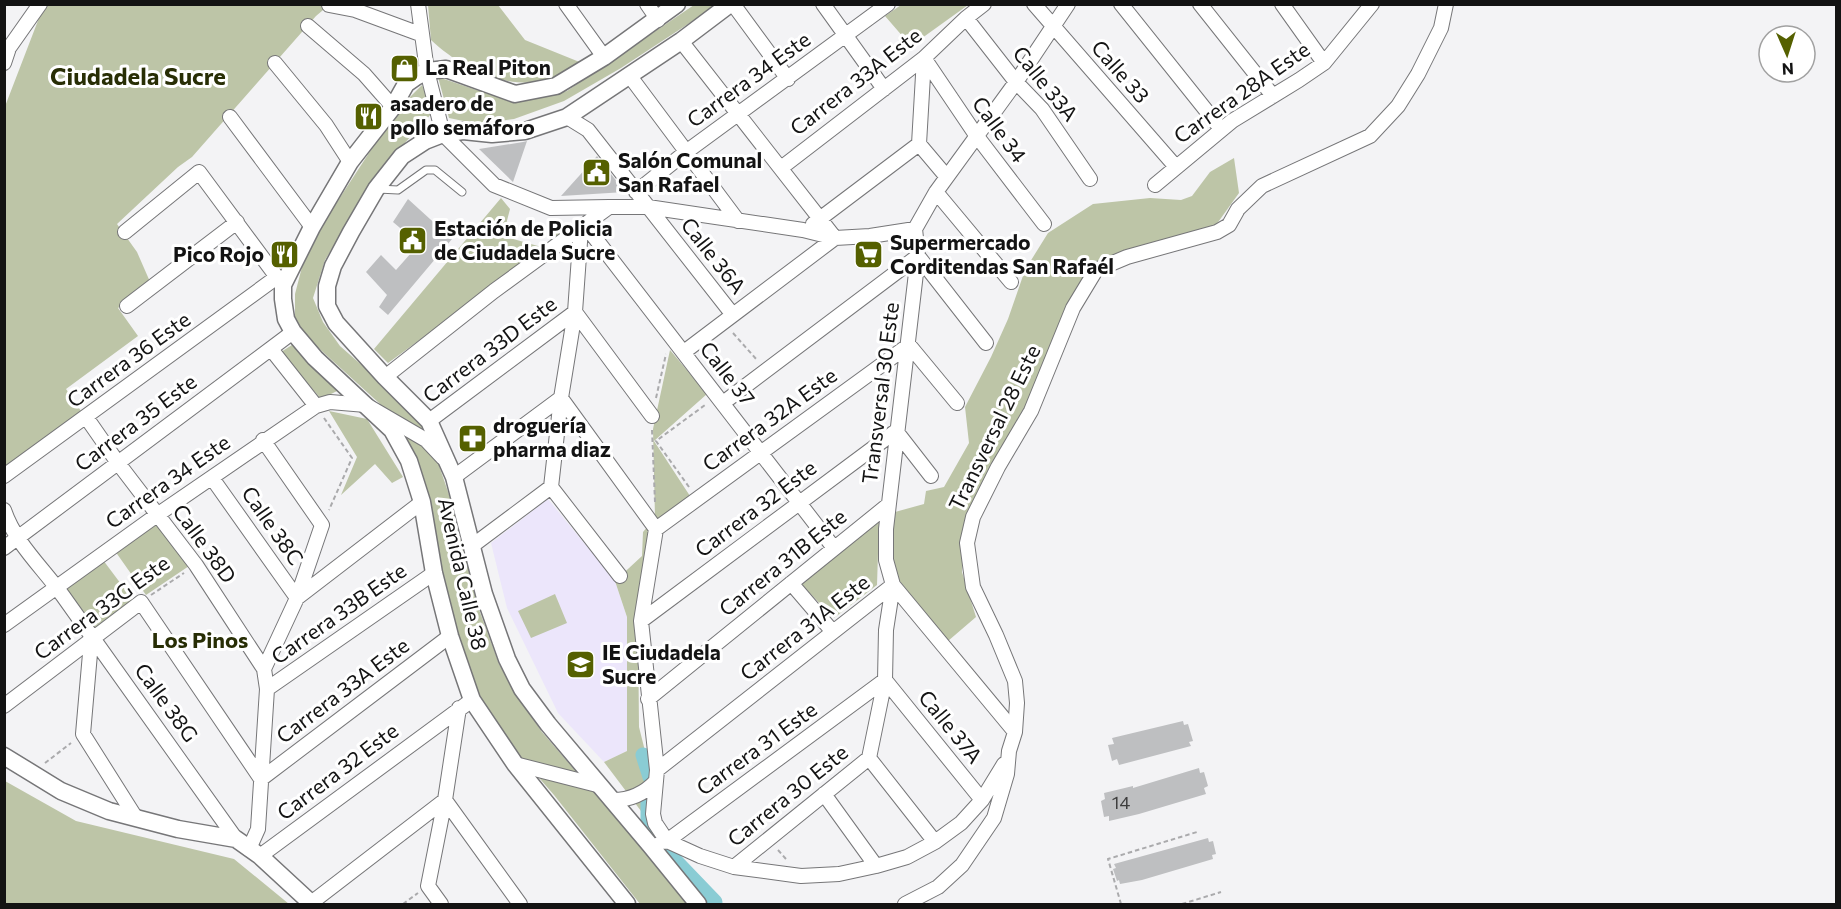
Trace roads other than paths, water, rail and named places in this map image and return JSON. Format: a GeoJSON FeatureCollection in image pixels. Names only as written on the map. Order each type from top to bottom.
{"type":"FeatureCollection","features":[{"type":"Feature","properties":{"kind":"street"},"geometry":{"type":"LineString","coordinates":[[4,63],[7,45],[40,4]]}},
{"type":"Feature","properties":{"kind":"street"},"geometry":{"type":"LineString","coordinates":[[418,4],[420,34],[427,71],[443,134],[494,185],[550,208],[648,207],[803,230],[835,238],[870,236],[915,229],[946,176],[1016,82],[1068,4]]}},
{"type":"Feature","properties":{"kind":"street"},"geometry":{"type":"LineString","coordinates":[[566,4],[604,57]]}},
{"type":"Feature","properties":{"kind":"street"},"geometry":{"type":"LineString","coordinates":[[647,4],[658,20]]}},
{"type":"Feature","properties":{"kind":"street"},"geometry":{"type":"LineString","coordinates":[[125,232],[199,172],[280,281],[351,162],[393,107],[406,84],[427,71],[446,69],[516,94],[556,86],[604,57],[677,4]]}},
{"type":"Feature","properties":{"kind":"street"},"geometry":{"type":"LineString","coordinates":[[376,189],[402,156],[425,141],[443,134],[463,131],[492,135],[525,131],[567,117],[681,41],[731,4],[788,79]]}},
{"type":"Feature","properties":{"kind":"street"},"geometry":{"type":"LineString","coordinates":[[823,4],[884,89]]}},
{"type":"Feature","properties":{"kind":"street","name":"Carrera 34 Este"},"geometry":{"type":"LineString","coordinates":[[636,192],[686,152],[888,4]]}},
{"type":"Feature","properties":{"kind":"street","name":"Carrera 33A Este"},"geometry":{"type":"LineString","coordinates":[[781,168],[924,58],[984,4]]}},
{"type":"Feature","properties":{"kind":"street","name":"Calle 33"},"geometry":{"type":"LineString","coordinates":[[1034,4],[1176,167]]}},
{"type":"Feature","properties":{"kind":"street"},"geometry":{"type":"LineString","coordinates":[[1121,4],[1221,129]]}},
{"type":"Feature","properties":{"kind":"street"},"geometry":{"type":"LineString","coordinates":[[1200,4],[1273,96]]}},
{"type":"Feature","properties":{"kind":"street"},"geometry":{"type":"LineString","coordinates":[[1282,4],[1324,63]]}},
{"type":"Feature","properties":{"kind":"street","name":"Transversal 28 Este"},"geometry":{"type":"LineString","coordinates":[[905,904],[938,887],[962,866],[994,818],[1007,774],[1009,751],[1015,732],[1017,703],[1015,681],[973,587],[967,543],[973,517],[998,467],[1031,411],[1073,308],[1096,270],[1127,257],[1217,232],[1229,225],[1238,209],[1262,186],[1370,136],[1398,105],[1418,74],[1441,28],[1446,4]]}},
{"type":"Feature","properties":{"kind":"street"},"geometry":{"type":"LineString","coordinates":[[329,5],[355,10],[420,34]]}},
{"type":"Feature","properties":{"kind":"street","name":"Carrera 28A Este"},"geometry":{"type":"LineString","coordinates":[[1155,185],[1221,129],[1324,63],[1367,6]]}},
{"type":"Feature","properties":{"kind":"street","name":"Calle 33A"},"geometry":{"type":"LineString","coordinates":[[966,18],[1016,82],[1042,109],[1090,179]]}},
{"type":"Feature","properties":{"kind":"street"},"geometry":{"type":"LineString","coordinates":[[308,26],[364,74],[393,107]]}},
{"type":"Feature","properties":{"kind":"street"},"geometry":{"type":"LineString","coordinates":[[681,41],[835,238]]}},
{"type":"Feature","properties":{"kind":"street"},"geometry":{"type":"LineString","coordinates":[[924,58],[919,144],[946,176]]}},
{"type":"Feature","properties":{"kind":"street","name":"Calle 34"},"geometry":{"type":"LineString","coordinates":[[924,58],[976,135],[1044,224]]}},
{"type":"Feature","properties":{"kind":"street"},"geometry":{"type":"LineString","coordinates":[[275,63],[326,125],[351,162]]}},
{"type":"Feature","properties":{"kind":"street"},"geometry":{"type":"LineString","coordinates":[[628,75],[738,221]]}},
{"type":"Feature","properties":{"kind":"street"},"geometry":{"type":"LineString","coordinates":[[230,117],[312,227]]}},
{"type":"Feature","properties":{"kind":"street","name":"Calle 36A"},"geometry":{"type":"LineString","coordinates":[[567,117],[588,130],[648,207],[728,319]]}},
{"type":"Feature","properties":{"kind":"street"},"geometry":{"type":"LineString","coordinates":[[803,230],[821,219],[919,144]]}},
{"type":"Feature","properties":{"kind":"street","name":"Avenida Calle 38"},"geometry":{"type":"LineString","coordinates":[[376,189],[333,266],[327,286],[327,306],[336,323],[429,422],[451,470],[484,594],[507,659],[522,689],[548,724],[698,904]]}},
{"type":"Feature","properties":{"kind":"street"},"geometry":{"type":"LineString","coordinates":[[936,192],[1011,282]]}},
{"type":"Feature","properties":{"kind":"street"},"geometry":{"type":"LineString","coordinates":[[385,377],[478,303],[609,207]]}},
{"type":"Feature","properties":{"kind":"street"},"geometry":{"type":"LineString","coordinates":[[127,306],[237,222]]}},
{"type":"Feature","properties":{"kind":"street"},"geometry":{"type":"LineString","coordinates":[[583,227],[575,312],[561,398],[551,487],[620,576]]}},
{"type":"Feature","properties":{"kind":"street","name":"Calle 37"},"geometry":{"type":"LineString","coordinates":[[583,227],[671,335],[834,548]]}},
{"type":"Feature","properties":{"kind":"street","name":"Transversal 30 Este"},"geometry":{"type":"LineString","coordinates":[[869,758],[885,680],[885,630],[893,585],[886,560],[886,529],[918,256],[915,229]]}},
{"type":"Feature","properties":{"kind":"street"},"geometry":{"type":"LineString","coordinates":[[684,352],[835,238]]}},
{"type":"Feature","properties":{"kind":"street"},"geometry":{"type":"LineString","coordinates":[[720,399],[767,371],[918,256],[986,343]]}},
{"type":"Feature","properties":{"kind":"street","name":"Avenida Calle 38"},"geometry":{"type":"LineString","coordinates":[[280,281],[286,319],[293,332],[315,358],[392,430],[410,461],[422,502],[434,573],[465,704],[627,904]]}},
{"type":"Feature","properties":{"kind":"street","name":"Carrera 36 Este"},"geometry":{"type":"LineString","coordinates":[[4,476],[280,281]]}},
{"type":"Feature","properties":{"kind":"street"},"geometry":{"type":"LineString","coordinates":[[575,312],[652,416]]}},
{"type":"Feature","properties":{"kind":"street","name":"Carrera 33D Este"},"geometry":{"type":"LineString","coordinates":[[429,422],[575,312]]}},
{"type":"Feature","properties":{"kind":"street","name":"Carrera 35 Este"},"geometry":{"type":"LineString","coordinates":[[4,548],[293,332]]}},
{"type":"Feature","properties":{"kind":"street"},"geometry":{"type":"LineString","coordinates":[[909,345],[957,403]]}},
{"type":"Feature","properties":{"kind":"street","name":"Carrera 32A Este"},"geometry":{"type":"LineString","coordinates":[[656,529],[909,345]]}},
{"type":"Feature","properties":{"kind":"street"},"geometry":{"type":"LineString","coordinates":[[271,349],[316,406]]}},
{"type":"Feature","properties":{"kind":"street"},"geometry":{"type":"LineString","coordinates":[[366,405],[426,440],[451,470],[561,398]]}},
{"type":"Feature","properties":{"kind":"street"},"geometry":{"type":"LineString","coordinates":[[561,398],[656,529],[641,621],[656,776],[653,814],[655,823],[667,841],[700,856],[734,867],[801,876],[839,873],[876,866],[907,857],[935,842],[961,823],[982,800],[1002,768],[1009,751]]}},
{"type":"Feature","properties":{"kind":"street","name":"Carrera 34 Este"},"geometry":{"type":"LineString","coordinates":[[4,625],[263,440],[316,406],[330,402],[366,405]]}},
{"type":"Feature","properties":{"kind":"street","name":"Calle 38D"},"geometry":{"type":"LineString","coordinates":[[86,417],[196,565],[264,669]]}},
{"type":"Feature","properties":{"kind":"street"},"geometry":{"type":"LineString","coordinates":[[896,431],[931,476]]}},
{"type":"Feature","properties":{"kind":"street","name":"Carrera 32 Este"},"geometry":{"type":"LineString","coordinates":[[641,621],[896,431]]}},
{"type":"Feature","properties":{"kind":"street"},"geometry":{"type":"LineString","coordinates":[[4,756],[61,791],[109,811],[248,848],[258,830],[267,689],[264,669],[297,598],[322,525],[263,440]]}},
{"type":"Feature","properties":{"kind":"street","name":"Calle 38C"},"geometry":{"type":"LineString","coordinates":[[212,478],[297,598]]}},
{"type":"Feature","properties":{"kind":"street"},"geometry":{"type":"LineString","coordinates":[[472,546],[551,487]]}},
{"type":"Feature","properties":{"kind":"street"},"geometry":{"type":"LineString","coordinates":[[297,598],[422,502]]}},
{"type":"Feature","properties":{"kind":"street","name":"Carrera 31B Este"},"geometry":{"type":"LineString","coordinates":[[648,699],[888,505]]}},
{"type":"Feature","properties":{"kind":"street","name":"Calle 38G"},"geometry":{"type":"LineString","coordinates":[[4,510],[18,538],[56,586],[92,641],[248,848],[312,904]]}},
{"type":"Feature","properties":{"kind":"street","name":"Carrera 33B Este"},"geometry":{"type":"LineString","coordinates":[[267,689],[434,573]]}},
{"type":"Feature","properties":{"kind":"street"},"geometry":{"type":"LineString","coordinates":[[791,584],[833,632]]}},
{"type":"Feature","properties":{"kind":"street"},"geometry":{"type":"LineString","coordinates":[[893,585],[1015,732]]}},
{"type":"Feature","properties":{"kind":"street","name":"Carrera 31A Este"},"geometry":{"type":"LineString","coordinates":[[613,800],[626,800],[651,787],[656,776],[893,585]]}},
{"type":"Feature","properties":{"kind":"street","name":"Carrera 33G Este"},"geometry":{"type":"LineString","coordinates":[[4,706],[141,602],[261,779]]}},
{"type":"Feature","properties":{"kind":"street","name":"Carrera 33A Este"},"geometry":{"type":"LineString","coordinates":[[261,779],[450,636]]}},
{"type":"Feature","properties":{"kind":"street"},"geometry":{"type":"LineString","coordinates":[[92,641],[83,734],[136,818]]}},
{"type":"Feature","properties":{"kind":"street","name":"Calle 37A"},"geometry":{"type":"LineString","coordinates":[[885,680],[982,800]]}},
{"type":"Feature","properties":{"kind":"street","name":"Carrera 31 Este"},"geometry":{"type":"LineString","coordinates":[[651,845],[667,841],[885,680]]}},
{"type":"Feature","properties":{"kind":"street"},"geometry":{"type":"LineString","coordinates":[[441,904],[428,886],[465,704]]}},
{"type":"Feature","properties":{"kind":"street","name":"Carrera 32 Este"},"geometry":{"type":"LineString","coordinates":[[248,848],[465,704]]}},
{"type":"Feature","properties":{"kind":"street"},"geometry":{"type":"LineString","coordinates":[[869,758],[935,842]]}},
{"type":"Feature","properties":{"kind":"street","name":"Carrera 30 Este"},"geometry":{"type":"LineString","coordinates":[[734,867],[869,758]]}},
{"type":"Feature","properties":{"kind":"street"},"geometry":{"type":"LineString","coordinates":[[515,764],[601,786]]}},
{"type":"Feature","properties":{"kind":"street"},"geometry":{"type":"LineString","coordinates":[[824,795],[876,866]]}},
{"type":"Feature","properties":{"kind":"street"},"geometry":{"type":"LineString","coordinates":[[312,904],[445,800]]}},
{"type":"Feature","properties":{"kind":"street"},"geometry":{"type":"LineString","coordinates":[[445,800],[520,904]]}},
{"type":"Feature","properties":{"kind":"lane"},"geometry":{"type":"LineString","coordinates":[[376,189],[398,190],[426,170],[435,170],[462,192]]}},
{"type":"Feature","properties":{"kind":"waterway"},"geometry":{"type":"LineString","coordinates":[[643,755],[650,777]]}},
{"type":"Feature","properties":{"kind":"waterway"},"geometry":{"type":"LineString","coordinates":[[648,802],[648,825],[654,836]]}},
{"type":"Feature","properties":{"kind":"waterway"},"geometry":{"type":"LineString","coordinates":[[666,851],[715,902]]}},
{"type":"Feature","properties":{"kind":"place","name":"La Real Piton"},"geometry":{"type":"Point","coordinates":[404,68]}},
{"type":"Feature","properties":{"kind":"place","name":"asadero de pollo semáforo"},"geometry":{"type":"Point","coordinates":[369,116]}},
{"type":"Feature","properties":{"kind":"place","name":"Salón Comunal San Rafael"},"geometry":{"type":"Point","coordinates":[597,173]}},
{"type":"Feature","properties":{"kind":"place","name":"Estación de Policia de Ciudadela Sucre"},"geometry":{"type":"Point","coordinates":[413,241]}},
{"type":"Feature","properties":{"kind":"place","name":"Pico Rojo"},"geometry":{"type":"Point","coordinates":[285,255]}},
{"type":"Feature","properties":{"kind":"place","name":"Supermercado Corditendas San Rafaél"},"geometry":{"type":"Point","coordinates":[869,255]}},
{"type":"Feature","properties":{"kind":"place","name":"droguería pharma diaz"},"geometry":{"type":"Point","coordinates":[472,438]}},
{"type":"Feature","properties":{"kind":"place","name":"IE Ciudadela Sucre"},"geometry":{"type":"Point","coordinates":[581,665]}},
{"type":"Feature","properties":{"kind":"district","name":"Ciudadela Sucre"},"geometry":{"type":"Point","coordinates":[138,77]}},
{"type":"Feature","properties":{"kind":"district","name":"Los Pinos"},"geometry":{"type":"Point","coordinates":[200,640]}}]}
